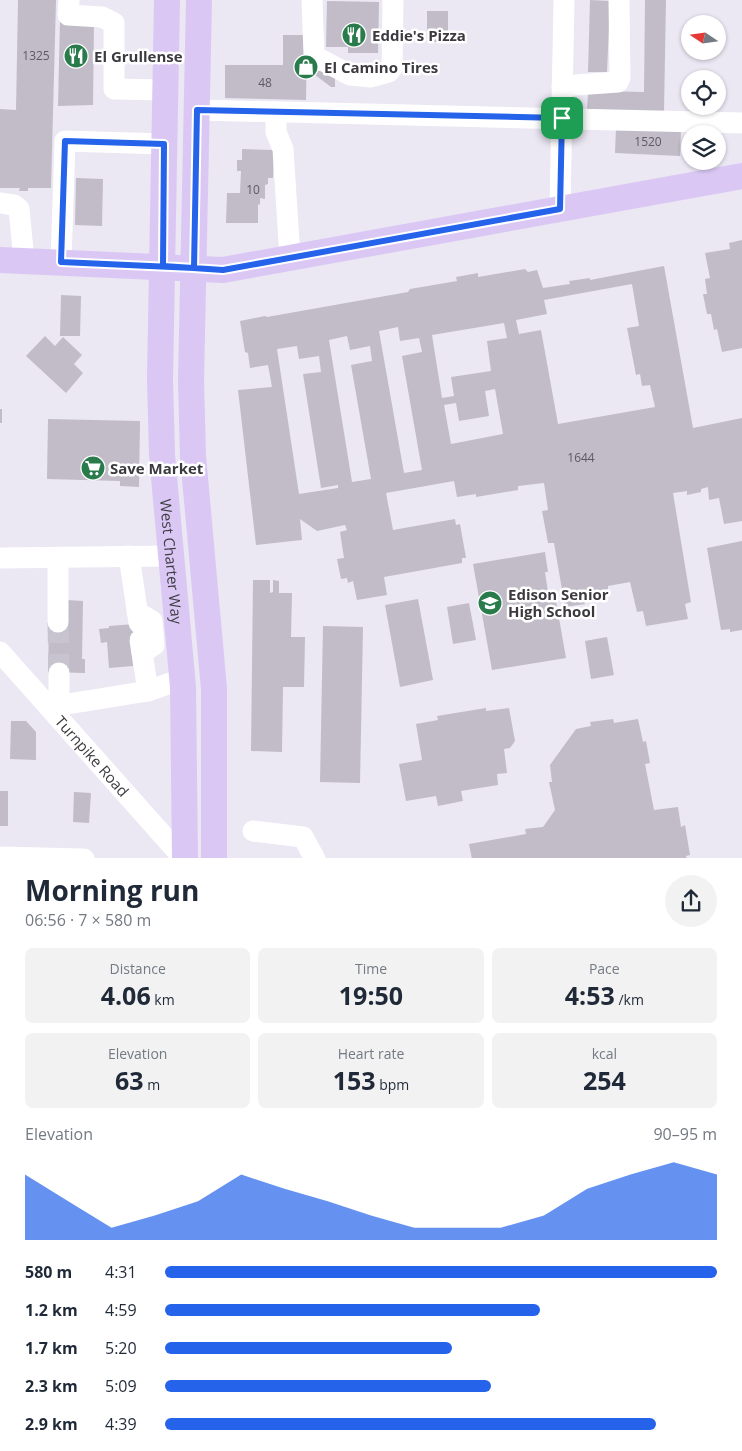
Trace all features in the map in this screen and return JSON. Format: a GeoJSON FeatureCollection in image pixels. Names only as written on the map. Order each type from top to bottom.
{"type":"FeatureCollection","features":[{"type":"Feature","properties":{"kind":"main road","name":"West Charter Way"},"geometry":{"type":"LineString","coordinates":[[167,0],[160,379],[162,455],[182,679],[185,858]]}},
{"type":"Feature","properties":{"kind":"main road","name":"West Charter Way"},"geometry":{"type":"LineString","coordinates":[[199,0],[191,381],[193,456],[214,689],[214,858]]}},
{"type":"Feature","properties":{"kind":"main road"},"geometry":{"type":"LineString","coordinates":[[12,260],[223,270],[742,176]]}},
{"type":"Feature","properties":{"kind":"street"},"geometry":{"type":"LineString","coordinates":[[68,0],[68,15],[102,16],[114,23],[114,89],[165,90]]}},
{"type":"Feature","properties":{"kind":"street"},"geometry":{"type":"LineString","coordinates":[[312,0],[314,54],[350,75],[371,77],[389,72],[392,68],[393,0]]}},
{"type":"Feature","properties":{"kind":"street"},"geometry":{"type":"LineString","coordinates":[[560,209],[564,0]]}},
{"type":"Feature","properties":{"kind":"street"},"geometry":{"type":"LineString","coordinates":[[562,86],[618,82],[620,78],[620,0]]}},
{"type":"Feature","properties":{"kind":"street"},"geometry":{"type":"LineString","coordinates":[[197,110],[742,123]]}},
{"type":"Feature","properties":{"kind":"street"},"geometry":{"type":"LineString","coordinates":[[276,112],[276,132],[283,149],[290,257]]}},
{"type":"Feature","properties":{"kind":"street"},"geometry":{"type":"LineString","coordinates":[[61,262],[65,141],[164,144]]}},
{"type":"Feature","properties":{"kind":"street"},"geometry":{"type":"LineString","coordinates":[[0,203],[14,205],[19,209],[12,260]]}},
{"type":"Feature","properties":{"kind":"street"},"geometry":{"type":"LineString","coordinates":[[129,556],[148,692]]}},
{"type":"Feature","properties":{"kind":"street"},"geometry":{"type":"LineString","coordinates":[[0,558],[170,556]]}},
{"type":"Feature","properties":{"kind":"street"},"geometry":{"type":"LineString","coordinates":[[58,558],[58,622]]}},
{"type":"Feature","properties":{"kind":"street","name":"Turnpike Road"},"geometry":{"type":"LineString","coordinates":[[0,652],[54,706],[185,858]]}},
{"type":"Feature","properties":{"kind":"street"},"geometry":{"type":"LineString","coordinates":[[59,672],[54,706],[148,692],[182,679]]}},
{"type":"Feature","properties":{"kind":"street"},"geometry":{"type":"LineString","coordinates":[[253,831],[303,837],[315,858]]}},
{"type":"Feature","properties":{"kind":"street"},"geometry":{"type":"LineString","coordinates":[[8,858],[84,858]]}},
{"type":"Feature","properties":{"kind":"building"},"geometry":{"type":"Polygon","coordinates":[[[18,0],[56,0],[51,188],[28,188],[28,191],[19,191],[20,188],[0,188],[0,109],[16,110],[18,0]]]}},
{"type":"Feature","properties":{"kind":"building"},"geometry":{"type":"Polygon","coordinates":[[[590,0],[610,1],[607,72],[588,72],[590,0]]]}},
{"type":"Feature","properties":{"kind":"building"},"geometry":{"type":"Polygon","coordinates":[[[645,0],[666,0],[664,112],[587,110],[588,93],[599,91],[644,92],[645,0]]]}},
{"type":"Feature","properties":{"kind":"building"},"geometry":{"type":"Polygon","coordinates":[[[327,1],[379,2],[378,53],[348,53],[348,47],[326,47],[327,1]]]}},
{"type":"Feature","properties":{"kind":"building"},"geometry":{"type":"Polygon","coordinates":[[[427,11],[448,11],[448,42],[427,42],[427,11]]]}},
{"type":"Feature","properties":{"kind":"building"},"geometry":{"type":"Polygon","coordinates":[[[60,20],[94,20],[93,105],[58,106],[60,20]]]}},
{"type":"Feature","properties":{"kind":"building"},"geometry":{"type":"Polygon","coordinates":[[[283,35],[307,35],[306,100],[225,98],[225,65],[283,65],[283,35]]]}},
{"type":"Feature","properties":{"kind":"building"},"geometry":{"type":"Polygon","coordinates":[[[310,71],[335,71],[335,87],[331,87],[310,71]]]}},
{"type":"Feature","properties":{"kind":"building"},"geometry":{"type":"Polygon","coordinates":[[[616,127],[681,130],[680,156],[615,153],[616,127]]]}},
{"type":"Feature","properties":{"kind":"building"},"geometry":{"type":"Polygon","coordinates":[[[242,149],[274,150],[273,178],[268,178],[268,184],[265,185],[265,199],[260,198],[260,205],[258,204],[258,223],[226,223],[227,193],[240,193],[241,171],[237,171],[237,160],[242,160],[242,149]]]}},
{"type":"Feature","properties":{"kind":"building"},"geometry":{"type":"Polygon","coordinates":[[[76,178],[103,179],[102,226],[75,225],[76,178]]]}},
{"type":"Feature","properties":{"kind":"building"},"geometry":{"type":"Polygon","coordinates":[[[742,240],[742,348],[722,352],[717,329],[714,330],[711,314],[707,314],[703,294],[707,294],[705,279],[710,278],[705,253],[730,249],[729,243],[742,240]]]}},
{"type":"Feature","properties":{"kind":"building"},"geometry":{"type":"Polygon","coordinates":[[[664,266],[693,428],[742,418],[742,521],[724,524],[719,498],[709,500],[708,487],[701,489],[701,492],[687,495],[687,491],[673,493],[691,602],[685,604],[688,619],[646,626],[643,611],[637,612],[630,582],[608,586],[608,589],[583,594],[585,604],[565,607],[554,543],[548,543],[542,511],[548,510],[544,483],[518,486],[518,490],[476,497],[476,494],[457,497],[454,481],[386,493],[393,530],[455,519],[456,525],[460,524],[466,558],[462,558],[462,563],[384,577],[387,595],[357,600],[353,581],[348,583],[347,578],[341,579],[337,559],[344,558],[340,532],[347,530],[345,525],[317,531],[300,519],[302,540],[256,545],[238,390],[272,387],[268,365],[250,368],[248,353],[245,352],[240,321],[408,292],[410,289],[457,281],[456,277],[478,273],[478,277],[525,269],[528,272],[537,270],[543,288],[570,284],[569,281],[590,278],[590,280],[664,266]],[[632,284],[544,300],[547,314],[516,320],[519,334],[541,330],[558,424],[655,407],[650,385],[642,386],[640,374],[636,375],[627,328],[639,326],[632,284]],[[504,323],[432,335],[442,398],[454,396],[451,377],[491,371],[487,341],[507,338],[504,323]],[[398,327],[379,331],[404,473],[422,470],[402,356],[422,352],[419,338],[400,341],[398,327]],[[347,336],[329,340],[352,482],[371,479],[351,365],[372,361],[370,346],[350,350],[347,336]],[[297,346],[277,349],[299,494],[338,488],[338,485],[321,488],[303,374],[321,372],[319,356],[299,359],[297,346]],[[495,389],[485,391],[489,416],[459,421],[456,403],[444,405],[451,444],[503,434],[495,389]]]}},
{"type":"Feature","properties":{"kind":"building"},"geometry":{"type":"Polygon","coordinates":[[[61,295],[81,296],[80,336],[60,336],[61,295]]]}},
{"type":"Feature","properties":{"kind":"building"},"geometry":{"type":"Polygon","coordinates":[[[45,336],[55,346],[63,337],[82,355],[74,364],[83,373],[66,393],[26,356],[45,336]]]}},
{"type":"Feature","properties":{"kind":"building"},"geometry":{"type":"Polygon","coordinates":[[[0,409],[2,409],[2,423],[0,423],[0,409]]]}},
{"type":"Feature","properties":{"kind":"building"},"geometry":{"type":"Polygon","coordinates":[[[48,419],[140,421],[139,487],[120,486],[120,481],[47,479],[48,419]]]}},
{"type":"Feature","properties":{"kind":"building"},"geometry":{"type":"Polygon","coordinates":[[[742,541],[742,630],[730,632],[730,629],[721,630],[707,548],[742,541]]]}},
{"type":"Feature","properties":{"kind":"building"},"geometry":{"type":"Polygon","coordinates":[[[545,552],[548,592],[552,592],[553,597],[549,598],[550,602],[556,601],[566,658],[492,670],[473,564],[545,552]]]}},
{"type":"Feature","properties":{"kind":"building"},"geometry":{"type":"Polygon","coordinates":[[[253,580],[270,580],[270,593],[273,592],[273,580],[279,581],[279,593],[292,593],[291,637],[305,637],[304,687],[283,687],[282,752],[251,751],[253,580]]]}},
{"type":"Feature","properties":{"kind":"building"},"geometry":{"type":"Polygon","coordinates":[[[418,599],[433,680],[400,687],[385,605],[418,599]]]}},
{"type":"Feature","properties":{"kind":"building"},"geometry":{"type":"Polygon","coordinates":[[[67,600],[83,601],[82,659],[85,659],[85,673],[48,672],[49,622],[67,600]]]}},
{"type":"Feature","properties":{"kind":"building"},"geometry":{"type":"Polygon","coordinates":[[[469,603],[476,640],[453,644],[447,607],[469,603]]]}},
{"type":"Feature","properties":{"kind":"building"},"geometry":{"type":"Polygon","coordinates":[[[148,623],[131,639],[133,666],[109,668],[107,642],[101,643],[99,629],[109,628],[109,626],[148,623]]]}},
{"type":"Feature","properties":{"kind":"building"},"geometry":{"type":"Polygon","coordinates":[[[323,626],[363,627],[360,783],[320,782],[323,626]]]}},
{"type":"Feature","properties":{"kind":"building"},"geometry":{"type":"Polygon","coordinates":[[[607,637],[614,675],[591,679],[585,641],[607,637]]]}},
{"type":"Feature","properties":{"kind":"building"},"geometry":{"type":"Polygon","coordinates":[[[486,708],[486,711],[509,708],[515,741],[510,748],[504,749],[507,773],[497,774],[498,785],[461,791],[463,801],[438,806],[436,796],[406,801],[399,764],[422,760],[416,724],[438,720],[437,716],[486,708]]]}},
{"type":"Feature","properties":{"kind":"building"},"geometry":{"type":"Polygon","coordinates":[[[613,719],[614,723],[638,719],[643,742],[646,741],[650,763],[645,764],[654,810],[678,807],[681,827],[685,825],[690,855],[686,856],[687,858],[472,858],[469,844],[526,834],[525,829],[543,827],[555,810],[549,782],[552,782],[550,765],[576,729],[591,726],[590,722],[613,719]]]}},
{"type":"Feature","properties":{"kind":"building"},"geometry":{"type":"Polygon","coordinates":[[[11,721],[26,721],[36,732],[36,760],[10,759],[11,721]]]}},
{"type":"Feature","properties":{"kind":"building"},"geometry":{"type":"Polygon","coordinates":[[[0,791],[8,791],[8,826],[0,826],[0,791]]]}},
{"type":"Feature","properties":{"kind":"building"},"geometry":{"type":"Polygon","coordinates":[[[74,792],[91,793],[89,823],[73,822],[74,792]]]}},
{"type":"Feature","properties":{"kind":"tunnel"},"geometry":{"type":"LineString","coordinates":[[58,622],[59,673]]}},
{"type":"Feature","properties":{"kind":"place","name":"Eddie's Pizza"},"geometry":{"type":"Point","coordinates":[354,35]}},
{"type":"Feature","properties":{"kind":"place","name":"El Grullense"},"geometry":{"type":"Point","coordinates":[76,56]}},
{"type":"Feature","properties":{"kind":"place","name":"El Camino Tires"},"geometry":{"type":"Point","coordinates":[306,67]}},
{"type":"Feature","properties":{"kind":"place","name":"Save Market"},"geometry":{"type":"Point","coordinates":[93,468]}},
{"type":"Feature","properties":{"kind":"place","name":"Edison Senior High School"},"geometry":{"type":"Point","coordinates":[490,603]}},
{"type":"Feature","properties":{"kind":"route"},"geometry":{"type":"LineString","coordinates":[[562,118],[197,110],[194,268],[163,266],[61,262],[65,141],[164,144],[163,266],[223,270],[560,209],[562,118]]}}]}
